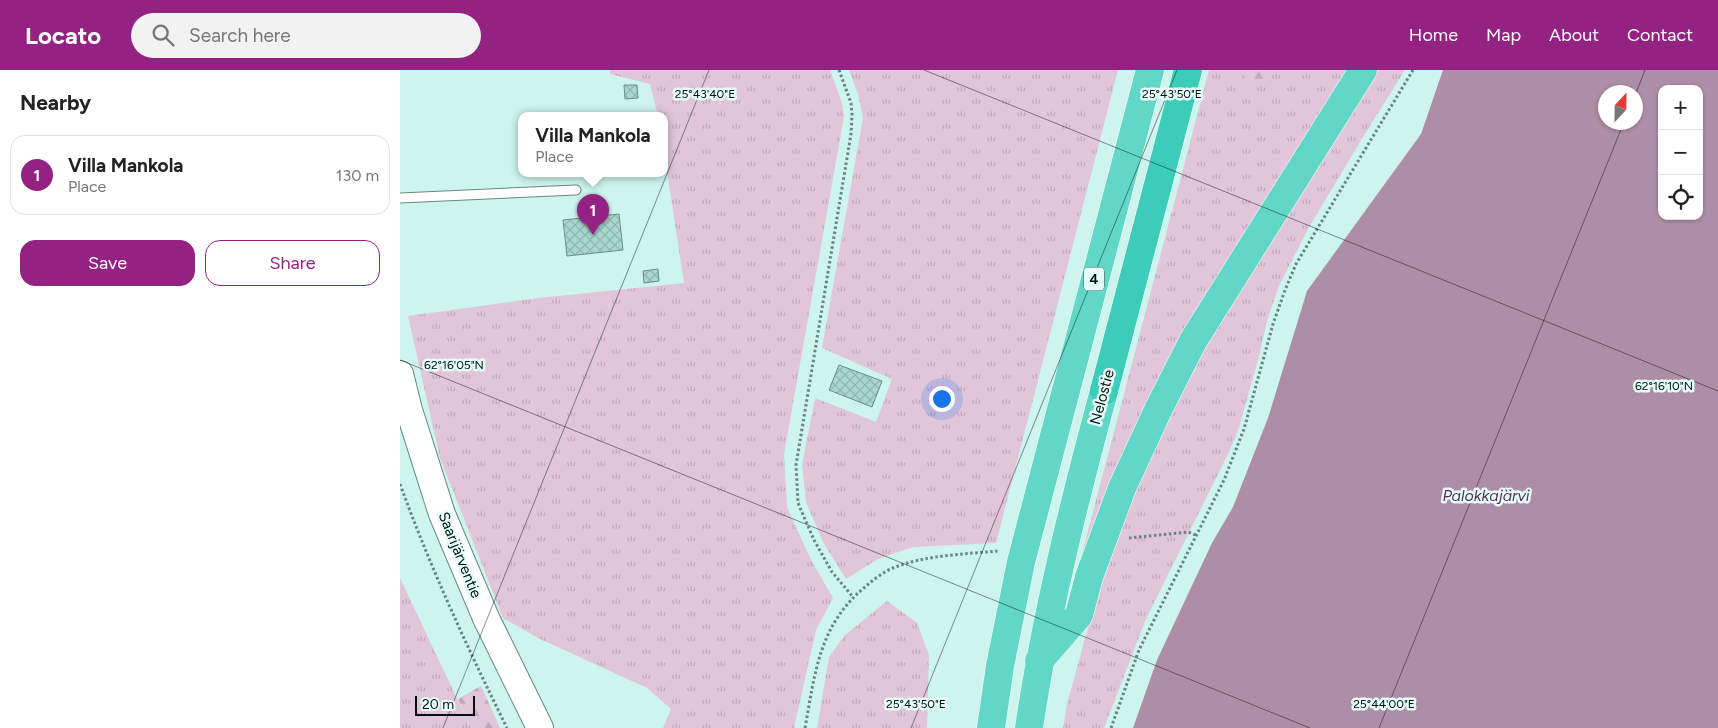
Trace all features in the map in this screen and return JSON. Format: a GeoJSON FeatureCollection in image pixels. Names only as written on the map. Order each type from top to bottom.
{"type":"FeatureCollection","features":[{"type":"Feature","properties":{"kind":"highway","name":"4"},"geometry":{"type":"LineString","coordinates":[[990,728],[1000,666],[1021,562],[1150,70]]}},
{"type":"Feature","properties":{"kind":"highway","name":"Nelostie"},"geometry":{"type":"LineString","coordinates":[[1029,728],[1039,661],[1079,486],[1188,70]]}},
{"type":"Feature","properties":{"kind":"highway"},"geometry":{"type":"LineString","coordinates":[[1039,661],[1079,616],[1089,577],[1122,488],[1158,410],[1193,341],[1363,70]]}},
{"type":"Feature","properties":{"kind":"main road","name":"Saarijärventie"},"geometry":{"type":"LineString","coordinates":[[400,374],[409,410],[442,514],[486,618],[540,728]]}},
{"type":"Feature","properties":{"kind":"lane"},"geometry":{"type":"LineString","coordinates":[[400,198],[576,190]]}},
{"type":"Feature","properties":{"kind":"path"},"geometry":{"type":"LineString","coordinates":[[839,70],[851,103],[851,134],[796,465],[798,503],[814,540],[832,572],[853,597]]}},
{"type":"Feature","properties":{"kind":"path"},"geometry":{"type":"LineString","coordinates":[[1111,728],[1139,650],[1224,480],[1244,429],[1273,324],[1296,264],[1413,70]]}},
{"type":"Feature","properties":{"kind":"path"},"geometry":{"type":"LineString","coordinates":[[400,484],[418,536],[462,638],[507,728]]}},
{"type":"Feature","properties":{"kind":"path"},"geometry":{"type":"LineString","coordinates":[[1124,538],[1188,532],[1196,535]]}},
{"type":"Feature","properties":{"kind":"path"},"geometry":{"type":"LineString","coordinates":[[805,728],[817,665],[825,638],[853,597],[872,581],[892,568],[930,558],[999,550]]}},
{"type":"Feature","properties":{"kind":"green space"},"geometry":{"type":"Polygon","coordinates":[[[610,70],[830,70],[842,103],[844,117],[784,454],[787,507],[811,560],[833,598],[816,630],[794,728],[663,728],[671,709],[647,688],[540,639],[503,618],[440,458],[408,316],[539,298],[684,283],[668,177],[668,112],[657,112],[650,84],[610,74],[610,70]]]}},
{"type":"Feature","properties":{"kind":"green space"},"geometry":{"type":"Polygon","coordinates":[[[849,70],[1118,70],[996,543],[913,547],[878,559],[846,579],[824,544],[806,502],[802,465],[815,398],[876,422],[892,379],[822,348],[863,118],[858,94],[849,70]]]}},
{"type":"Feature","properties":{"kind":"green space"},"geometry":{"type":"Polygon","coordinates":[[[1209,70],[1247,70],[1245,82],[1262,81],[1275,70],[1350,70],[1073,588],[1209,70]]]}},
{"type":"Feature","properties":{"kind":"green space"},"geometry":{"type":"Polygon","coordinates":[[[1247,70],[1275,70],[1263,81],[1245,83],[1247,70]]]}},
{"type":"Feature","properties":{"kind":"green space"},"geometry":{"type":"Polygon","coordinates":[[[1372,70],[1405,70],[1308,229],[1279,286],[1267,321],[1239,428],[1229,452],[1146,619],[1104,728],[1063,728],[1067,704],[1098,592],[1134,493],[1203,345],[1372,70]]]}},
{"type":"Feature","properties":{"kind":"green space"},"geometry":{"type":"Polygon","coordinates":[[[400,578],[471,728],[400,728],[400,578]]]}},
{"type":"Feature","properties":{"kind":"green space"},"geometry":{"type":"Polygon","coordinates":[[[887,601],[917,623],[929,655],[927,728],[817,728],[829,657],[845,635],[887,601]]]}},
{"type":"Feature","properties":{"kind":"green space"},"geometry":{"type":"Polygon","coordinates":[[[481,686],[500,728],[471,728],[458,699],[481,686]]]}},
{"type":"Feature","properties":{"kind":"water","name":"Palokkajärvi"},"geometry":{"type":"Polygon","coordinates":[[[1443,70],[1718,70],[1718,728],[1133,728],[1157,660],[1212,543],[1233,507],[1268,418],[1307,291],[1421,134],[1443,70]]]}},
{"type":"Feature","properties":{"kind":"building"},"geometry":{"type":"Polygon","coordinates":[[[624,85],[637,85],[638,98],[625,99],[624,85]]]}},
{"type":"Feature","properties":{"kind":"building"},"geometry":{"type":"Polygon","coordinates":[[[619,214],[623,250],[567,256],[563,220],[619,214]]]}},
{"type":"Feature","properties":{"kind":"building"},"geometry":{"type":"Polygon","coordinates":[[[658,269],[659,281],[644,283],[643,271],[658,269]]]}},
{"type":"Feature","properties":{"kind":"building"},"geometry":{"type":"Polygon","coordinates":[[[839,365],[882,381],[872,407],[829,390],[839,365]]]}},
{"type":"Feature","properties":{"kind":"place","name":"Villa Mankola"},"geometry":{"type":"Point","coordinates":[593,235]}}]}
